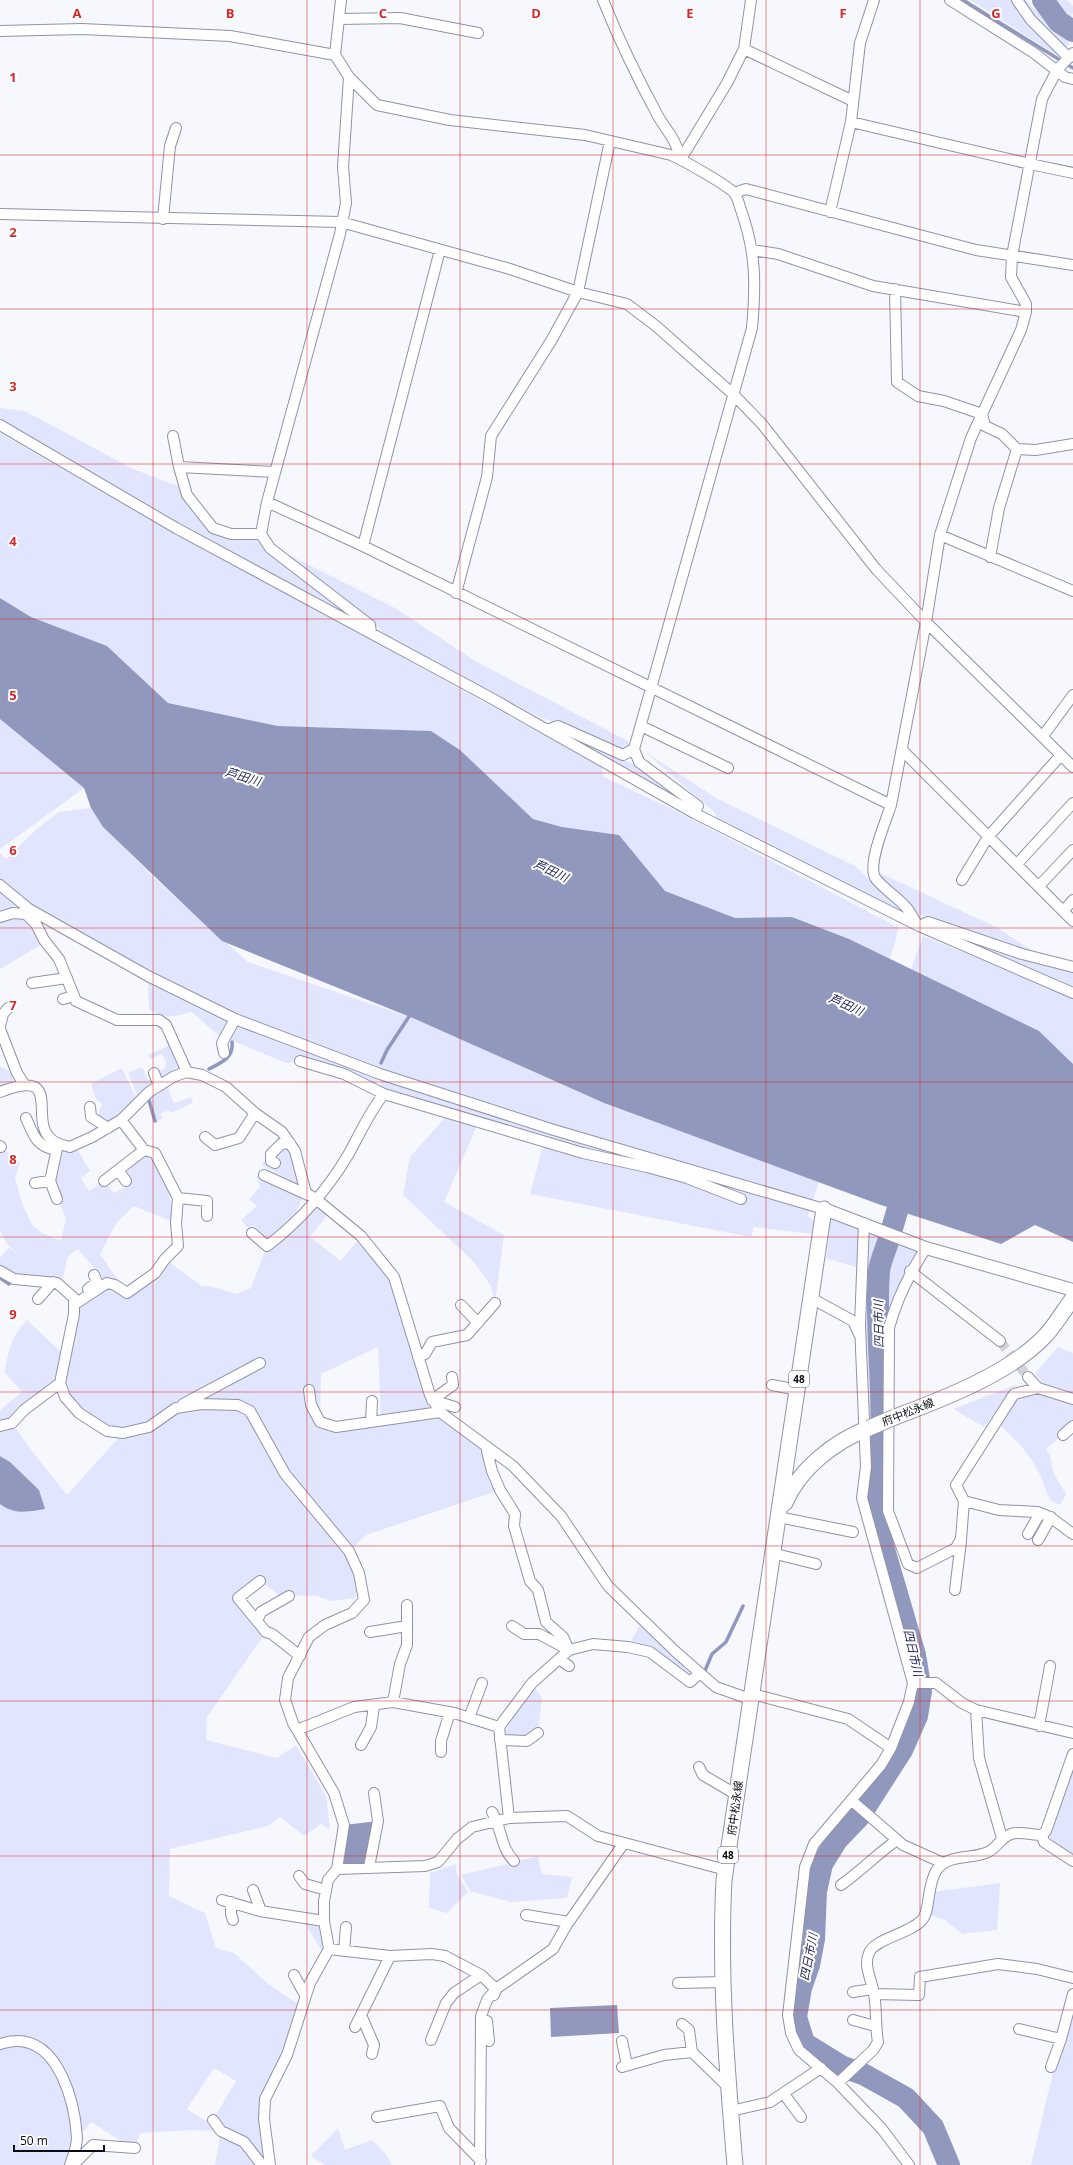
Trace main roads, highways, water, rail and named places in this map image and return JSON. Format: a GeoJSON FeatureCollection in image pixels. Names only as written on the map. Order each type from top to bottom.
{"type":"FeatureCollection","features":[{"type":"Feature","properties":{"kind":"main road","name":"府中松永線"},"geometry":{"type":"LineString","coordinates":[[736,2165],[729,2088],[722,1930],[726,1870],[772,1551],[779,1518],[824,1209]]}},
{"type":"Feature","properties":{"kind":"main road","name":"府中松永線"},"geometry":{"type":"LineString","coordinates":[[779,1518],[796,1481],[817,1461],[846,1439],[867,1428],[978,1382],[1023,1356],[1047,1335],[1073,1298]]}},
{"type":"Feature","properties":{"kind":"water","name":"芦田川"},"geometry":{"type":"Polygon","coordinates":[[[0,598],[31,617],[107,646],[168,703],[278,726],[431,731],[460,750],[533,819],[562,827],[619,835],[665,891],[735,918],[792,917],[849,939],[1039,1031],[1073,1064],[1073,1242],[1035,1225],[1001,1244],[878,1204],[604,1103],[415,1019],[222,941],[103,827],[91,808],[84,788],[0,719],[0,598]]]}},
{"type":"Feature","properties":{"kind":"water"},"geometry":{"type":"Polygon","coordinates":[[[0,1456],[10,1462],[39,1490],[45,1509],[21,1512],[11,1510],[0,1504],[0,1456]]]}},
{"type":"Feature","properties":{"kind":"water"},"geometry":{"type":"Polygon","coordinates":[[[378,1821],[369,1867],[337,1869],[344,1825],[378,1821]]]}},
{"type":"Feature","properties":{"kind":"water"},"geometry":{"type":"Polygon","coordinates":[[[617,2005],[619,2033],[551,2037],[550,2008],[617,2005]]]}},
{"type":"Feature","properties":{"kind":"waterway"},"geometry":{"type":"LineString","coordinates":[[963,0],[1073,68]]}},
{"type":"Feature","properties":{"kind":"waterway"},"geometry":{"type":"LineString","coordinates":[[1043,0],[1059,22],[1073,31]]}},
{"type":"Feature","properties":{"kind":"waterway"},"geometry":{"type":"LineString","coordinates":[[381,1063],[387,1050],[412,1012]]}},
{"type":"Feature","properties":{"kind":"waterway"},"geometry":{"type":"LineString","coordinates":[[209,1069],[222,1062],[229,1056],[232,1048],[232,1042]]}},
{"type":"Feature","properties":{"kind":"waterway"},"geometry":{"type":"LineString","coordinates":[[150,1096],[148,1097],[155,1121]]}},
{"type":"Feature","properties":{"kind":"waterway","name":"四日市川"},"geometry":{"type":"LineString","coordinates":[[906,1181],[888,1242],[881,1260],[879,1271],[878,1330],[882,1418],[881,1447],[871,1505],[915,1655],[921,1691],[917,1716],[902,1750],[859,1817],[837,1840],[822,1864],[816,1891],[814,1939],[809,1965],[801,1988],[796,2017],[804,2043],[843,2067],[863,2074],[906,2098],[933,2127],[949,2165]]}},
{"type":"Feature","properties":{"kind":"waterway"},"geometry":{"type":"LineString","coordinates":[[0,1278],[9,1284]]}},
{"type":"Feature","properties":{"kind":"waterway"},"geometry":{"type":"LineString","coordinates":[[704,1673],[712,1654],[726,1642],[743,1606]]}},
{"type":"Feature","properties":{"kind":"tunnel"},"geometry":{"type":"LineString","coordinates":[[1000,1341],[1028,1377]]}}]}
